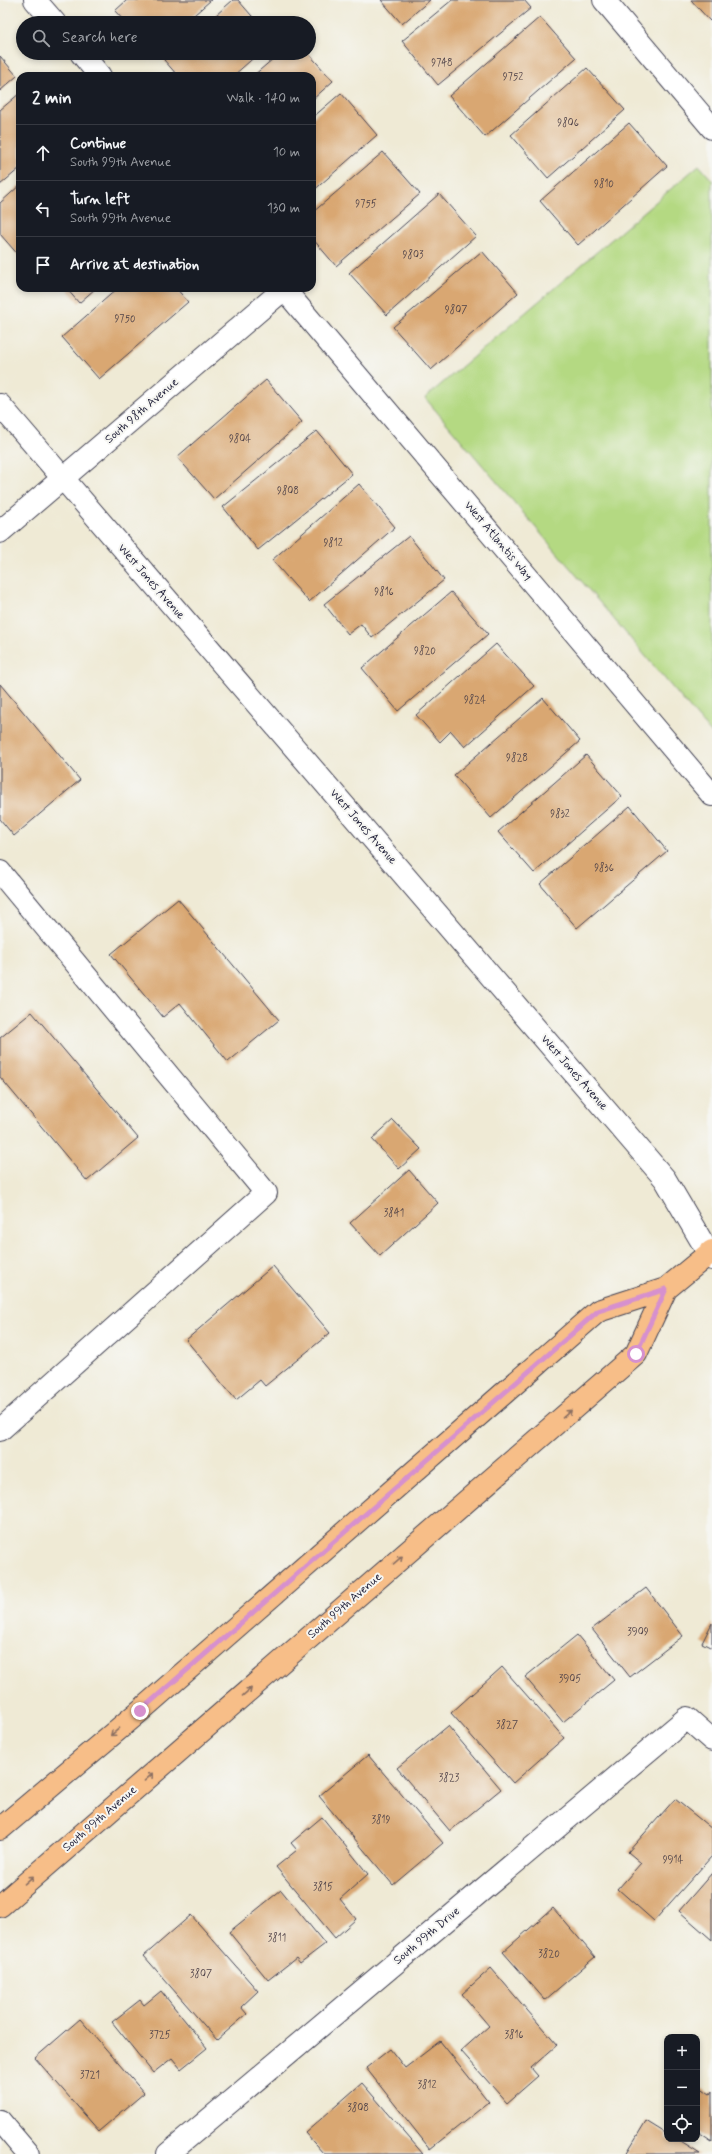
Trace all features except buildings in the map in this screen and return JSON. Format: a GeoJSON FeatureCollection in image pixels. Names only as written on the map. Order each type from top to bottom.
{"type":"FeatureCollection","features":[{"type":"Feature","properties":{"kind":"main road","name":"South 99th Avenue"},"geometry":{"type":"LineString","coordinates":[[0,1829],[146,1706],[598,1311],[666,1289],[711,1255]]}},
{"type":"Feature","properties":{"kind":"main road","name":"South 99th Avenue"},"geometry":{"type":"LineString","coordinates":[[0,1906],[636,1354],[666,1289]]}},
{"type":"Feature","properties":{"kind":"street"},"geometry":{"type":"LineString","coordinates":[[35,0],[49,16]]}},
{"type":"Feature","properties":{"kind":"street"},"geometry":{"type":"LineString","coordinates":[[604,0],[712,128]]}},
{"type":"Feature","properties":{"kind":"street"},"geometry":{"type":"LineString","coordinates":[[87,60],[97,72]]}},
{"type":"Feature","properties":{"kind":"street","name":"South 98th Avenue"},"geometry":{"type":"LineString","coordinates":[[0,532],[281,292]]}},
{"type":"Feature","properties":{"kind":"street","name":"West Atlantis Way"},"geometry":{"type":"LineString","coordinates":[[287,292],[712,795]]}},
{"type":"Feature","properties":{"kind":"street","name":"West Jones Avenue"},"geometry":{"type":"LineString","coordinates":[[0,405],[665,1180],[711,1255]]}},
{"type":"Feature","properties":{"kind":"street"},"geometry":{"type":"LineString","coordinates":[[0,872],[266,1194],[0,1430]]}},
{"type":"Feature","properties":{"kind":"street","name":"South 99th Drive"},"geometry":{"type":"LineString","coordinates":[[168,2154],[687,1718],[712,1740]]}},
{"type":"Feature","properties":{"kind":"street"},"geometry":{"type":"LineString","coordinates":[[0,2121],[28,2154]]}},
{"type":"Feature","properties":{"kind":"green space"},"geometry":{"type":"Polygon","coordinates":[[[699,165],[712,180],[712,734],[425,398],[699,165]]]}},
{"type":"Feature","properties":{"kind":"route"},"geometry":{"type":"LineString","coordinates":[[140,1711],[598,1311],[666,1289],[636,1354]]}}]}
